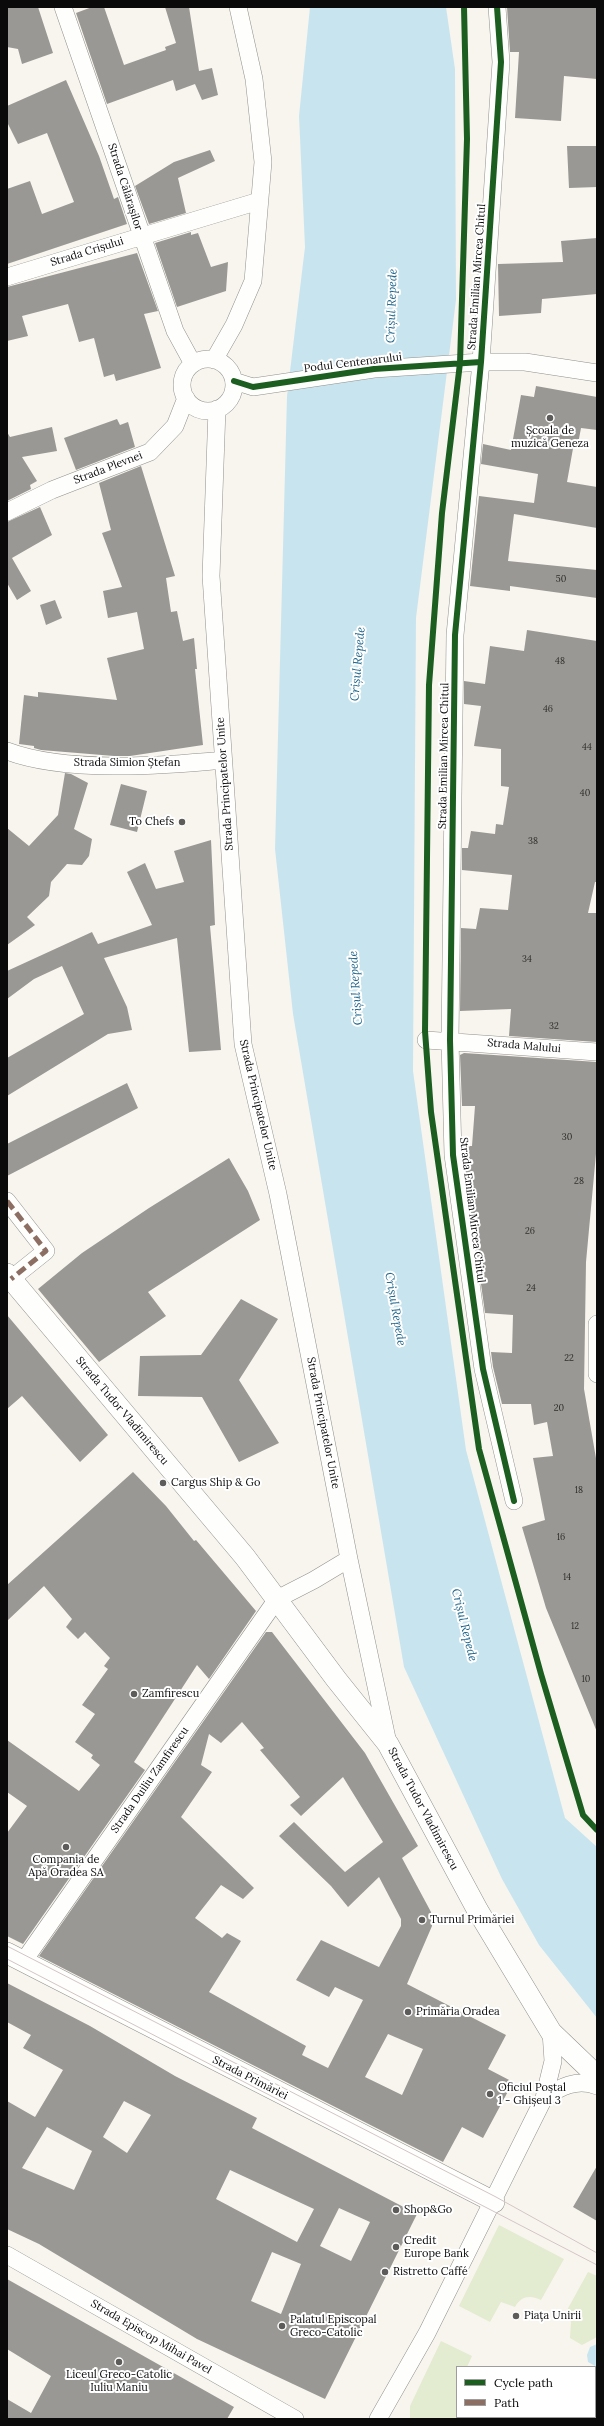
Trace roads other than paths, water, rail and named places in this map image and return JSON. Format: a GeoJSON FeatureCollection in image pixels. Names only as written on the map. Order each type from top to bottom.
{"type":"FeatureCollection","features":[{"type":"Feature","properties":{"kind":"street","name":"Strada Călărașilor"},"geometry":{"type":"LineString","coordinates":[[63,7],[175,331],[193,364]]}},
{"type":"Feature","properties":{"kind":"street"},"geometry":{"type":"LineString","coordinates":[[214,360],[234,325],[253,281],[263,162],[254,79],[238,7]]}},
{"type":"Feature","properties":{"kind":"street","name":"Strada Emilian Mircea Chitul"},"geometry":{"type":"LineString","coordinates":[[497,7],[501,62],[481,362],[455,636],[450,1040],[453,1155],[483,1369],[514,1501]]}},
{"type":"Feature","properties":{"kind":"street","name":"Strada Crișului"},"geometry":{"type":"LineString","coordinates":[[7,276],[259,201]]}},
{"type":"Feature","properties":{"kind":"street"},"geometry":{"type":"LineString","coordinates":[[200,360],[214,360],[227,367],[234,381],[230,398],[217,409],[200,409],[186,398],[183,388],[184,377],[193,364],[200,360]]}},
{"type":"Feature","properties":{"kind":"street","name":"Podul Centenarului"},"geometry":{"type":"LineString","coordinates":[[234,381],[253,386],[374,369],[481,362],[525,362],[597,374]]}},
{"type":"Feature","properties":{"kind":"street","name":"Strada Plevnei"},"geometry":{"type":"LineString","coordinates":[[7,512],[52,490],[150,452],[175,426],[186,398]]}},
{"type":"Feature","properties":{"kind":"street","name":"Strada Principatelor Unite"},"geometry":{"type":"LineString","coordinates":[[217,409],[211,576],[243,1044],[278,1194],[349,1559],[388,1744]]}},
{"type":"Feature","properties":{"kind":"street","name":"Strada Simion Ștefan"},"geometry":{"type":"LineString","coordinates":[[7,751],[54,762],[92,765],[224,760]]}},
{"type":"Feature","properties":{"kind":"street","name":"Strada Malului"},"geometry":{"type":"LineString","coordinates":[[426,1040],[450,1040],[597,1052]]}},
{"type":"Feature","properties":{"kind":"street","name":"Strada Tudor Vladimirescu"},"geometry":{"type":"LineString","coordinates":[[7,1201],[46,1251],[9,1276],[240,1551],[336,1679],[388,1744],[478,1911],[551,2032]]}},
{"type":"Feature","properties":{"kind":"street"},"geometry":{"type":"LineString","coordinates":[[597,1324],[597,1374]]}},
{"type":"Feature","properties":{"kind":"street"},"geometry":{"type":"LineString","coordinates":[[277,1599],[314,1580],[349,1559]]}},
{"type":"Feature","properties":{"kind":"street","name":"Strada Duiliu Zamfirescu"},"geometry":{"type":"LineString","coordinates":[[15,1958],[277,1599]]}},
{"type":"Feature","properties":{"kind":"street","name":"Strada Primăriei"},"geometry":{"type":"LineString","coordinates":[[15,1958],[494,2202]]}},
{"type":"Feature","properties":{"kind":"street"},"geometry":{"type":"LineString","coordinates":[[551,2032],[597,2076]]}},
{"type":"Feature","properties":{"kind":"street"},"geometry":{"type":"LineString","coordinates":[[378,2419],[427,2333],[494,2202],[544,2098],[553,2061],[551,2032]]}},
{"type":"Feature","properties":{"kind":"street"},"geometry":{"type":"LineString","coordinates":[[544,2098],[559,2087],[569,2084],[582,2083],[597,2086]]}},
{"type":"Feature","properties":{"kind":"street","name":"Strada Episcop Mihai Pavel"},"geometry":{"type":"LineString","coordinates":[[7,2255],[295,2419]]}},
{"type":"Feature","properties":{"kind":"water","name":"Crișul Repede"},"geometry":{"type":"Polygon","coordinates":[[[310,7],[446,7],[455,69],[456,300],[416,618],[413,1071],[466,1450],[565,1818],[597,1847],[597,2018],[539,1945],[502,1879],[404,1667],[293,1014],[275,849],[287,396],[305,247],[299,116],[310,7]]]}},
{"type":"Feature","properties":{"kind":"water"},"geometry":{"type":"Polygon","coordinates":[[[597,2344],[597,2367],[588,2362],[587,2355],[590,2347],[597,2344]]]}},
{"type":"Feature","properties":{"kind":"tram line"},"geometry":{"type":"LineString","coordinates":[[7,1946],[496,2197],[597,2253]]}},
{"type":"Feature","properties":{"kind":"tram line"},"geometry":{"type":"LineString","coordinates":[[7,1959],[597,2265]]}},
{"type":"Feature","properties":{"kind":"place","name":"Școala de muzică Geneza"},"geometry":{"type":"Point","coordinates":[550,418]}},
{"type":"Feature","properties":{"kind":"place","name":"To Chefs"},"geometry":{"type":"Point","coordinates":[182,822]}},
{"type":"Feature","properties":{"kind":"place","name":"Cargus Ship & Go"},"geometry":{"type":"Point","coordinates":[163,1483]}},
{"type":"Feature","properties":{"kind":"place","name":"Zamfirescu"},"geometry":{"type":"Point","coordinates":[134,1694]}},
{"type":"Feature","properties":{"kind":"place","name":"Compania de Apă Oradea SA"},"geometry":{"type":"Point","coordinates":[66,1847]}},
{"type":"Feature","properties":{"kind":"place","name":"Turnul Primăriei"},"geometry":{"type":"Point","coordinates":[422,1920]}},
{"type":"Feature","properties":{"kind":"place","name":"Primăria Oradea"},"geometry":{"type":"Point","coordinates":[408,2012]}},
{"type":"Feature","properties":{"kind":"place","name":"Oficiul Poștal 1 - Ghișeul 3"},"geometry":{"type":"Point","coordinates":[490,2094]}},
{"type":"Feature","properties":{"kind":"place","name":"Shop&Go"},"geometry":{"type":"Point","coordinates":[396,2210]}},
{"type":"Feature","properties":{"kind":"place","name":"Credit Europe Bank"},"geometry":{"type":"Point","coordinates":[396,2247]}},
{"type":"Feature","properties":{"kind":"place","name":"Ristretto Caffé"},"geometry":{"type":"Point","coordinates":[385,2272]}},
{"type":"Feature","properties":{"kind":"place","name":"Piața Unirii"},"geometry":{"type":"Point","coordinates":[516,2316]}},
{"type":"Feature","properties":{"kind":"place","name":"Palatul Episcopal Greco-Catolic"},"geometry":{"type":"Point","coordinates":[282,2326]}},
{"type":"Feature","properties":{"kind":"place","name":"Liceul Greco-Catolic Iuliu Maniu"},"geometry":{"type":"Point","coordinates":[119,2362]}}]}
